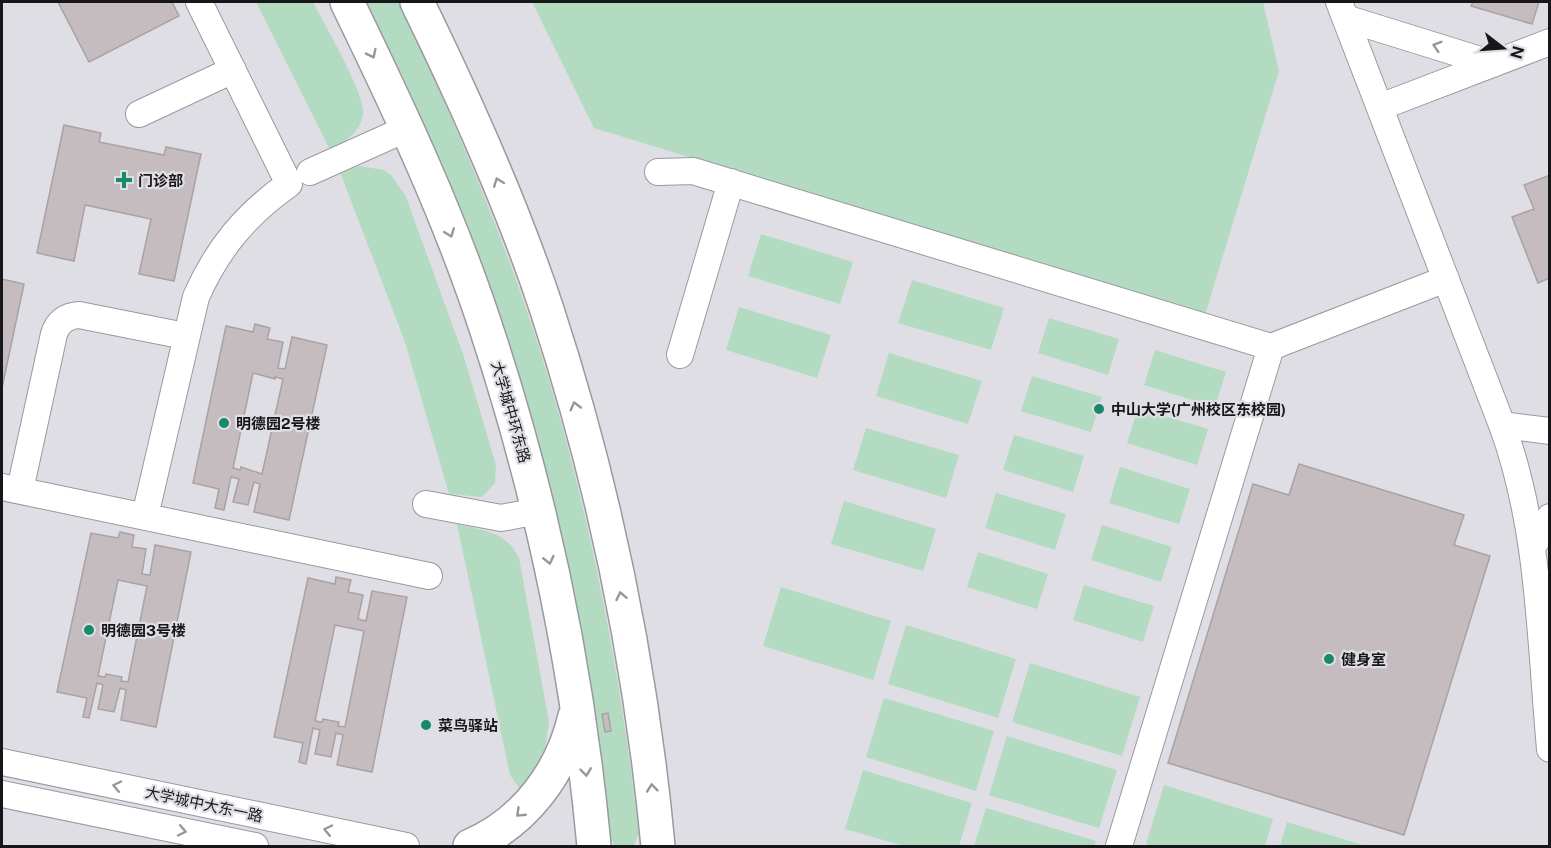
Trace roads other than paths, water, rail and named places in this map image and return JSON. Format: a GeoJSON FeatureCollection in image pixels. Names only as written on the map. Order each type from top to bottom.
{"type":"FeatureCollection","features":[{"type":"Feature","properties":{"kind":"main road","name":"大学城中环东路"},"geometry":{"type":"LineString","coordinates":[[347,2],[408,128],[487,330],[538,511],[566,637],[594,846]]}},
{"type":"Feature","properties":{"kind":"main road"},"geometry":{"type":"LineString","coordinates":[[417,2],[466,103],[490,162],[547,309],[573,396],[593,469],[628,626],[649,762],[658,846]]}},
{"type":"Feature","properties":{"kind":"main road"},"geometry":{"type":"LineString","coordinates":[[470,846],[501,830],[534,799],[561,758],[577,708]]}},
{"type":"Feature","properties":{"kind":"street"},"geometry":{"type":"LineString","coordinates":[[145,516],[185,336],[196,297],[220,250],[253,211],[289,184],[199,2]]}},
{"type":"Feature","properties":{"kind":"street"},"geometry":{"type":"LineString","coordinates":[[1342,10],[1493,64]]}},
{"type":"Feature","properties":{"kind":"street"},"geometry":{"type":"LineString","coordinates":[[1342,10],[1502,425],[1521,484],[1532,548],[1550,749]]}},
{"type":"Feature","properties":{"kind":"street"},"geometry":{"type":"LineString","coordinates":[[1380,107],[1550,42]]}},
{"type":"Feature","properties":{"kind":"street"},"geometry":{"type":"LineString","coordinates":[[139,114],[233,70]]}},
{"type":"Feature","properties":{"kind":"street"},"geometry":{"type":"LineString","coordinates":[[310,172],[408,128]]}},
{"type":"Feature","properties":{"kind":"street"},"geometry":{"type":"LineString","coordinates":[[658,172],[684,169],[731,182],[1271,347],[1446,279]]}},
{"type":"Feature","properties":{"kind":"street"},"geometry":{"type":"LineString","coordinates":[[680,355],[731,182]]}},
{"type":"Feature","properties":{"kind":"street"},"geometry":{"type":"LineString","coordinates":[[185,336],[79,315],[66,318],[58,324],[11,488],[429,576]]}},
{"type":"Feature","properties":{"kind":"street"},"geometry":{"type":"LineString","coordinates":[[1119,846],[1271,347]]}},
{"type":"Feature","properties":{"kind":"street"},"geometry":{"type":"LineString","coordinates":[[1502,425],[1550,431]]}},
{"type":"Feature","properties":{"kind":"street"},"geometry":{"type":"LineString","coordinates":[[426,504],[501,518],[538,511]]}},
{"type":"Feature","properties":{"kind":"street"},"geometry":{"type":"LineString","coordinates":[[1532,548],[1550,517]]}},
{"type":"Feature","properties":{"kind":"street","name":"大学城中大东一路"},"geometry":{"type":"LineString","coordinates":[[2,762],[406,846]]}},
{"type":"Feature","properties":{"kind":"street","name":"大学城中大东一路"},"geometry":{"type":"LineString","coordinates":[[2,794],[255,846]]}},
{"type":"Feature","properties":{"kind":"place","name":"门诊部"},"geometry":{"type":"Point","coordinates":[124,180]}},
{"type":"Feature","properties":{"kind":"place","name":"中山大学(广州校区东校园)"},"geometry":{"type":"Point","coordinates":[1099,409]}},
{"type":"Feature","properties":{"kind":"place","name":"明德园2号楼"},"geometry":{"type":"Point","coordinates":[224,423]}},
{"type":"Feature","properties":{"kind":"place","name":"明德园3号楼"},"geometry":{"type":"Point","coordinates":[89,630]}},
{"type":"Feature","properties":{"kind":"place","name":"健身室"},"geometry":{"type":"Point","coordinates":[1329,659]}},
{"type":"Feature","properties":{"kind":"place","name":"菜鸟驿站"},"geometry":{"type":"Point","coordinates":[426,725]}}]}
